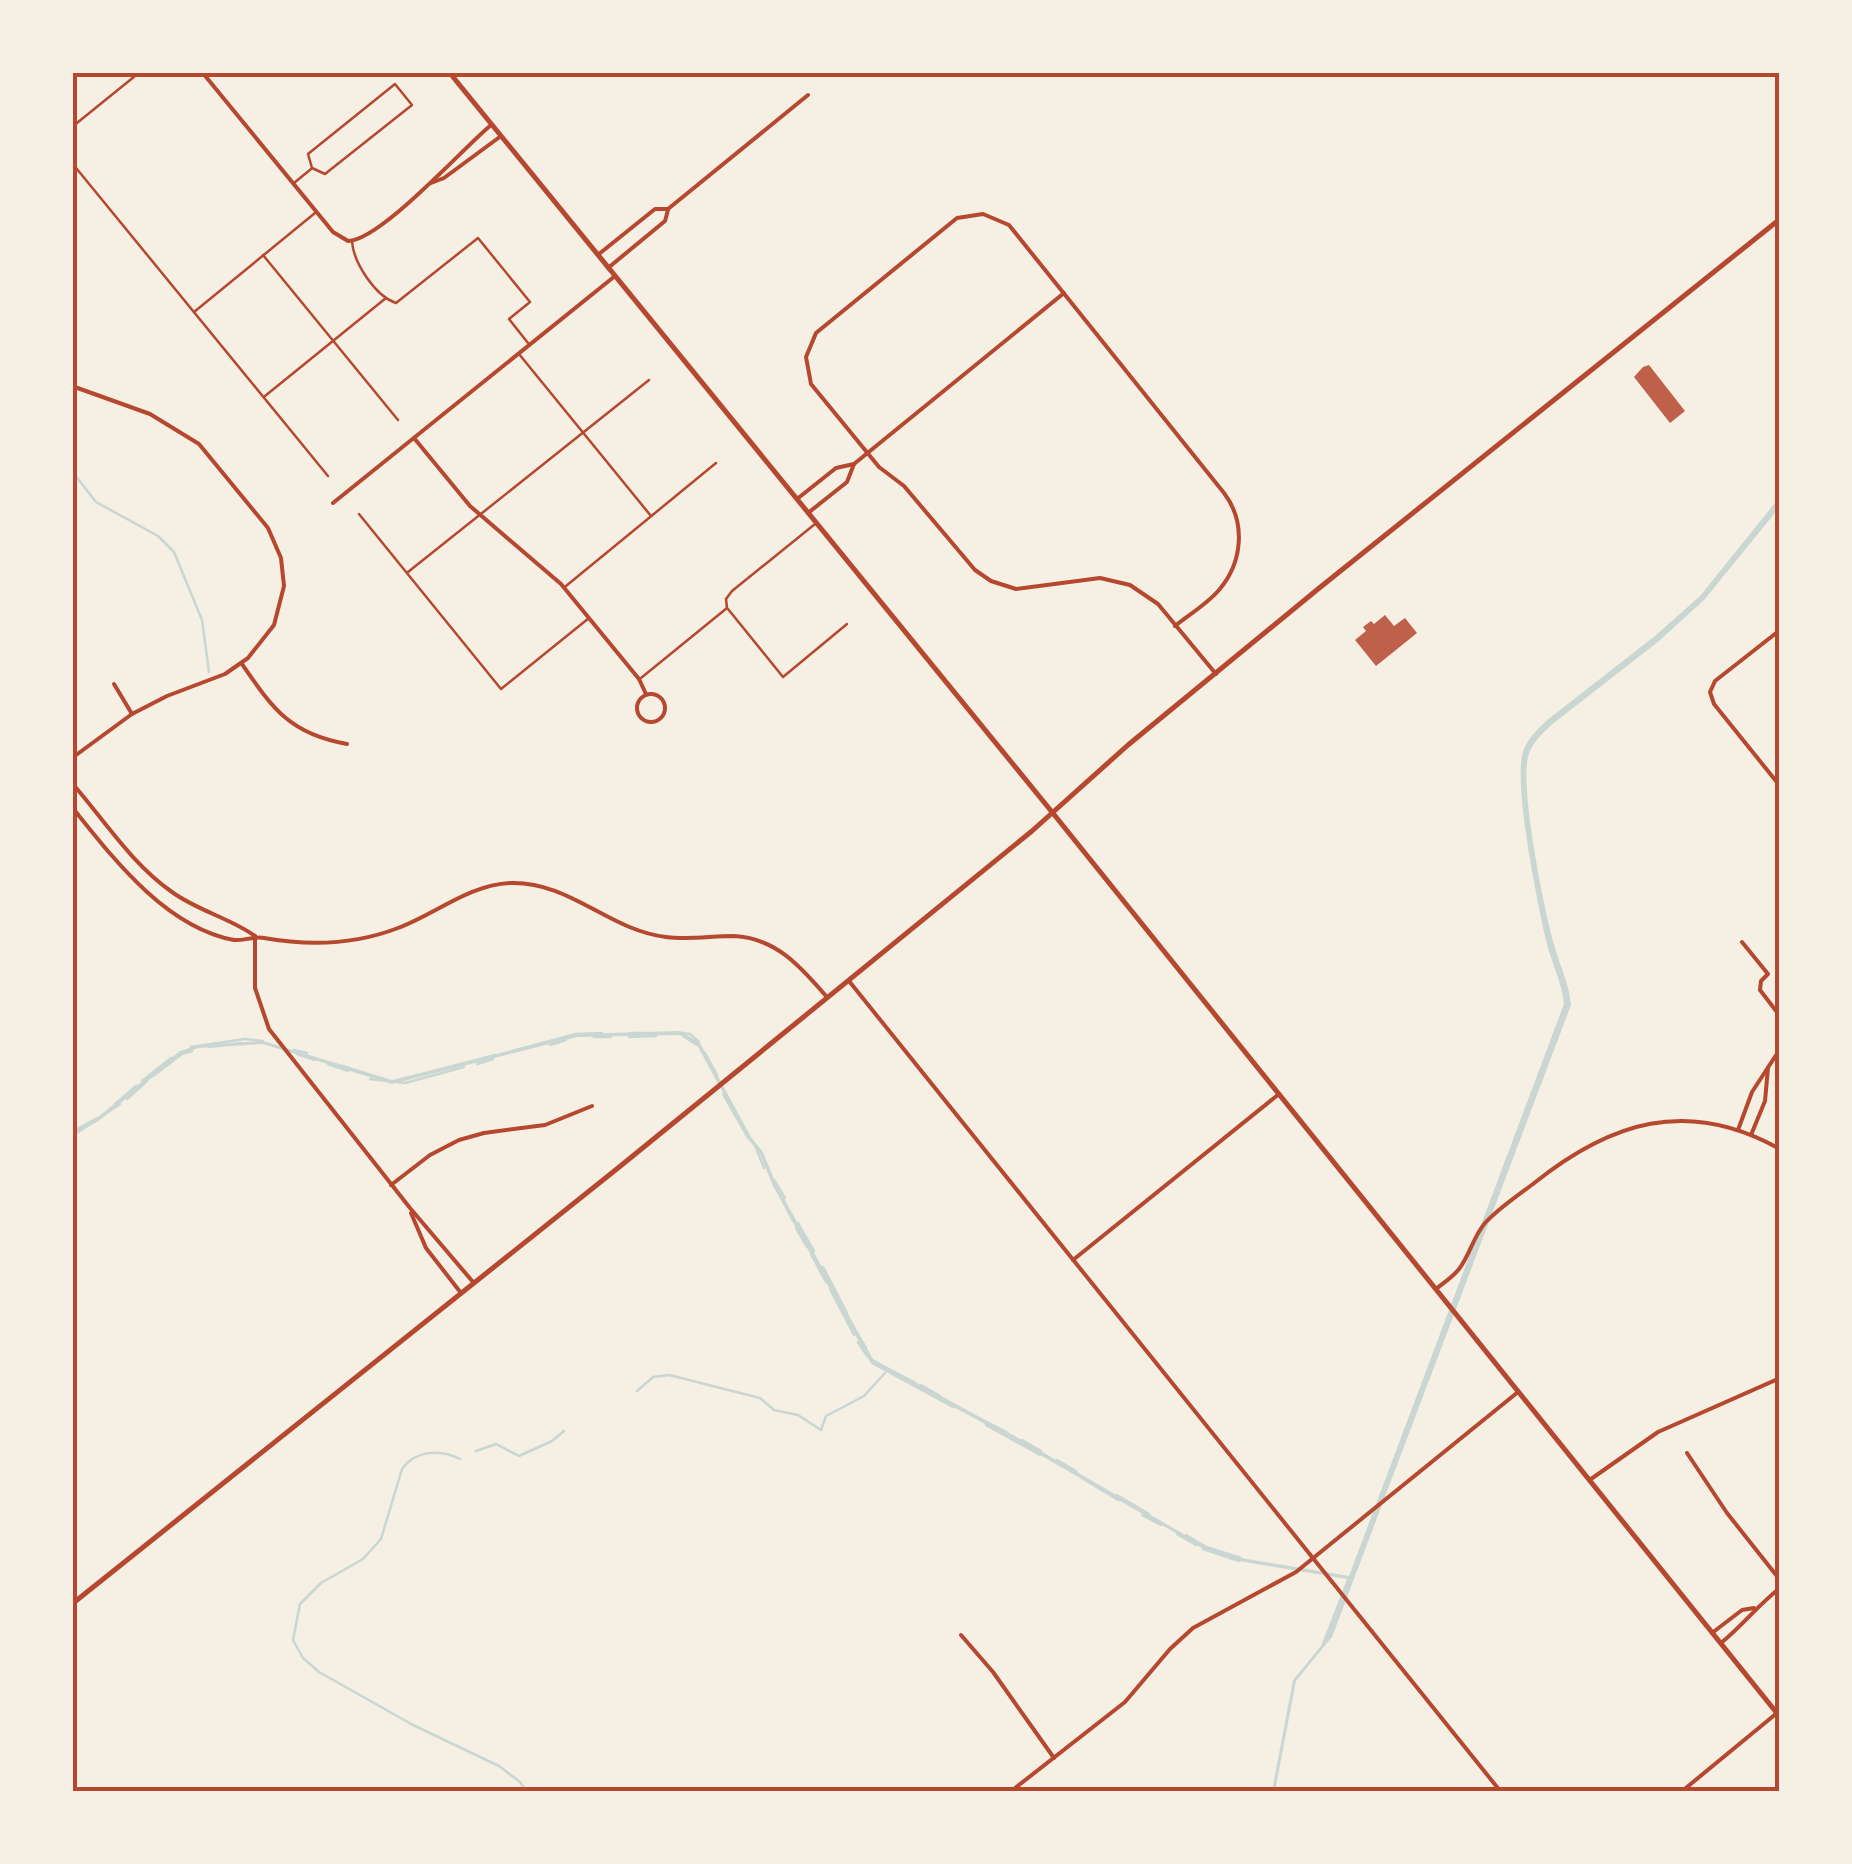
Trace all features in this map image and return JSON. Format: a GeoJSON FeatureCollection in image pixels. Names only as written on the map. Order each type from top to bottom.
{"type":"FeatureCollection","features":[{"type":"Feature","properties":{"kind":"street"},"geometry":{"type":"LineString","coordinates":[[202,72],[336,236],[352,241],[364,238],[431,183],[492,125]]}},
{"type":"Feature","properties":{"kind":"street"},"geometry":{"type":"LineString","coordinates":[[449,72],[1052,812],[1778,1715],[1680,1792]]}},
{"type":"Feature","properties":{"kind":"street"},"geometry":{"type":"LineString","coordinates":[[608,268],[665,221],[668,209],[808,95]]}},
{"type":"Feature","properties":{"kind":"street"},"geometry":{"type":"LineString","coordinates":[[431,183],[444,178],[500,136]]}},
{"type":"Feature","properties":{"kind":"street"},"geometry":{"type":"LineString","coordinates":[[455,158],[461,166]]}},
{"type":"Feature","properties":{"kind":"street"},"geometry":{"type":"LineString","coordinates":[[598,255],[655,209],[668,209]]}},
{"type":"Feature","properties":{"kind":"street"},"geometry":{"type":"LineString","coordinates":[[1176,626],[1215,594],[1228,576],[1239,538],[1238,515],[1015,231],[996,216],[970,214],[952,222],[812,338],[805,361],[810,381],[868,453],[904,486],[970,566],[986,578],[1023,589],[1092,579],[1116,580],[1148,596],[1216,674]]}},
{"type":"Feature","properties":{"kind":"street"},"geometry":{"type":"LineString","coordinates":[[72,1604],[462,1294],[1542,407],[1780,220]]}},
{"type":"Feature","properties":{"kind":"street"},"geometry":{"type":"LineString","coordinates":[[333,502],[615,276]]}},
{"type":"Feature","properties":{"kind":"street"},"geometry":{"type":"LineString","coordinates":[[797,499],[836,468],[854,464],[1064,293]]}},
{"type":"Feature","properties":{"kind":"street"},"geometry":{"type":"LineString","coordinates":[[72,386],[150,414],[206,452],[268,528],[281,558],[282,597],[268,637],[242,664],[132,714],[72,758]]}},
{"type":"Feature","properties":{"kind":"street"},"geometry":{"type":"LineString","coordinates":[[414,438],[480,515],[564,587],[646,694]]}},
{"type":"Feature","properties":{"kind":"street"},"geometry":{"type":"LineString","coordinates":[[808,513],[848,482],[854,464]]}},
{"type":"Feature","properties":{"kind":"street"},"geometry":{"type":"LineString","coordinates":[[1780,640],[1777,632],[1715,681],[1710,695],[1780,786]]}},
{"type":"Feature","properties":{"kind":"street"},"geometry":{"type":"LineString","coordinates":[[242,664],[273,708],[289,723],[323,740],[347,744]]}},
{"type":"Feature","properties":{"kind":"street"},"geometry":{"type":"LineString","coordinates":[[114,684],[132,714]]}},
{"type":"Feature","properties":{"kind":"street"},"geometry":{"type":"LineString","coordinates":[[646,694],[659,696],[665,702],[664,715],[655,722],[638,714],[639,700],[646,694]]}},
{"type":"Feature","properties":{"kind":"street"},"geometry":{"type":"LineString","coordinates":[[72,783],[145,870],[180,898],[255,936]]}},
{"type":"Feature","properties":{"kind":"street"},"geometry":{"type":"LineString","coordinates":[[72,807],[135,882],[162,904],[198,925],[238,941],[255,936],[312,944],[364,938],[406,926],[475,890],[528,884],[563,892],[614,921],[648,934],[684,939],[733,936],[762,942],[795,962],[826,996]]}},
{"type":"Feature","properties":{"kind":"street"},"geometry":{"type":"LineString","coordinates":[[94,834],[106,824]]}},
{"type":"Feature","properties":{"kind":"street"},"geometry":{"type":"LineString","coordinates":[[135,882],[145,870]]}},
{"type":"Feature","properties":{"kind":"street"},"geometry":{"type":"LineString","coordinates":[[255,936],[255,988],[269,1029],[474,1284]]}},
{"type":"Feature","properties":{"kind":"street"},"geometry":{"type":"LineString","coordinates":[[1742,942],[1768,974],[1761,981],[1760,990],[1780,1016]]}},
{"type":"Feature","properties":{"kind":"street"},"geometry":{"type":"LineString","coordinates":[[848,979],[1501,1792]]}},
{"type":"Feature","properties":{"kind":"street"},"geometry":{"type":"LineString","coordinates":[[1738,1130],[1750,1096],[1780,1049]]}},
{"type":"Feature","properties":{"kind":"street"},"geometry":{"type":"LineString","coordinates":[[1751,1135],[1765,1101],[1768,1068]]}},
{"type":"Feature","properties":{"kind":"street"},"geometry":{"type":"LineString","coordinates":[[1073,1260],[1279,1094]]}},
{"type":"Feature","properties":{"kind":"street"},"geometry":{"type":"LineString","coordinates":[[391,1185],[430,1154],[454,1142],[484,1133],[545,1125],[592,1106]]}},
{"type":"Feature","properties":{"kind":"street"},"geometry":{"type":"LineString","coordinates":[[1436,1289],[1458,1271],[1488,1220],[1588,1144],[1628,1128],[1702,1122],[1738,1130],[1780,1148]]}},
{"type":"Feature","properties":{"kind":"street"},"geometry":{"type":"LineString","coordinates":[[410,1208],[426,1248],[462,1294]]}},
{"type":"Feature","properties":{"kind":"street"},"geometry":{"type":"LineString","coordinates":[[1590,1480],[1658,1432],[1780,1378]]}},
{"type":"Feature","properties":{"kind":"street"},"geometry":{"type":"LineString","coordinates":[[1010,1792],[1125,1702],[1193,1628],[1272,1587],[1313,1558],[1518,1392]]}},
{"type":"Feature","properties":{"kind":"street"},"geometry":{"type":"LineString","coordinates":[[1687,1453],[1727,1514],[1780,1580]]}},
{"type":"Feature","properties":{"kind":"street"},"geometry":{"type":"LineString","coordinates":[[1712,1633],[1780,1588]]}},
{"type":"Feature","properties":{"kind":"street"},"geometry":{"type":"LineString","coordinates":[[1720,1644],[1749,1620],[1754,1608]]}},
{"type":"Feature","properties":{"kind":"street"},"geometry":{"type":"LineString","coordinates":[[962,1635],[1054,1758]]}},
{"type":"Feature","properties":{"kind":"lane"},"geometry":{"type":"LineString","coordinates":[[72,126],[140,72]]}},
{"type":"Feature","properties":{"kind":"lane"},"geometry":{"type":"LineString","coordinates":[[394,84],[412,105],[325,174],[312,168],[308,154],[394,84]]}},
{"type":"Feature","properties":{"kind":"lane"},"geometry":{"type":"LineString","coordinates":[[72,163],[328,476]]}},
{"type":"Feature","properties":{"kind":"lane"},"geometry":{"type":"LineString","coordinates":[[293,183],[312,168]]}},
{"type":"Feature","properties":{"kind":"lane"},"geometry":{"type":"LineString","coordinates":[[194,312],[316,212]]}},
{"type":"Feature","properties":{"kind":"lane"},"geometry":{"type":"LineString","coordinates":[[352,241],[355,260],[386,298],[400,302],[478,238],[530,302],[509,319],[530,345]]}},
{"type":"Feature","properties":{"kind":"lane"},"geometry":{"type":"LineString","coordinates":[[264,255],[398,420]]}},
{"type":"Feature","properties":{"kind":"lane"},"geometry":{"type":"LineString","coordinates":[[264,398],[386,298]]}},
{"type":"Feature","properties":{"kind":"lane"},"geometry":{"type":"LineString","coordinates":[[518,354],[651,516]]}},
{"type":"Feature","properties":{"kind":"lane"},"geometry":{"type":"LineString","coordinates":[[407,573],[648,380]]}},
{"type":"Feature","properties":{"kind":"lane"},"geometry":{"type":"LineString","coordinates":[[564,587],[716,463]]}},
{"type":"Feature","properties":{"kind":"lane"},"geometry":{"type":"LineString","coordinates":[[359,514],[501,689],[589,618]]}},
{"type":"Feature","properties":{"kind":"lane"},"geometry":{"type":"LineString","coordinates":[[816,522],[732,591],[726,600],[727,608],[783,677],[847,624]]}},
{"type":"Feature","properties":{"kind":"lane"},"geometry":{"type":"LineString","coordinates":[[639,680],[727,608]]}},
{"type":"Feature","properties":{"kind":"shaded area"},"geometry":{"type":"Polygon","coordinates":[[[1779,498],[1779,508],[1704,600],[1659,641],[1550,726],[1529,752],[1527,795],[1534,849],[1571,1005],[1332,1637],[1296,1681],[1275,1791],[1293,1680],[1321,1646],[1347,1579],[1239,1561],[1205,1550],[870,1362],[773,1186],[760,1154],[697,1045],[680,1035],[577,1037],[392,1084],[263,1044],[198,1048],[181,1054],[100,1120],[73,1136],[72,1132],[98,1117],[180,1051],[198,1045],[263,1041],[392,1080],[576,1034],[680,1031],[700,1043],[873,1359],[1206,1547],[1241,1558],[1349,1576],[1564,1004],[1543,926],[1528,846],[1521,790],[1523,752],[1546,721],[1700,596],[1779,498]]]}},
{"type":"Feature","properties":{"kind":"building"},"geometry":{"type":"Polygon","coordinates":[[[1649,365],[1685,411],[1670,423],[1634,377],[1649,365]]]}},
{"type":"Feature","properties":{"kind":"building"},"geometry":{"type":"Polygon","coordinates":[[[1385,615],[1394,626],[1405,618],[1417,633],[1376,666],[1355,640],[1366,631],[1363,627],[1385,615]]]}},
{"type":"Feature","properties":{"kind":"waterway"},"geometry":{"type":"LineString","coordinates":[[72,471],[96,502],[158,536],[174,552],[202,620],[209,672]]}},
{"type":"Feature","properties":{"kind":"waterway"},"geometry":{"type":"LineString","coordinates":[[675,1032],[690,1034],[699,1042]]}},
{"type":"Feature","properties":{"kind":"waterway"},"geometry":{"type":"LineString","coordinates":[[512,1051],[576,1034],[602,1033]]}},
{"type":"Feature","properties":{"kind":"waterway"},"geometry":{"type":"LineString","coordinates":[[630,1033],[647,1033]]}},
{"type":"Feature","properties":{"kind":"waterway"},"geometry":{"type":"LineString","coordinates":[[629,1037],[656,1036]]}},
{"type":"Feature","properties":{"kind":"waterway"},"geometry":{"type":"LineString","coordinates":[[683,1036],[697,1045]]}},
{"type":"Feature","properties":{"kind":"waterway"},"geometry":{"type":"LineString","coordinates":[[594,1037],[611,1037]]}},
{"type":"Feature","properties":{"kind":"waterway"},"geometry":{"type":"LineString","coordinates":[[191,1047],[245,1039],[263,1041]]}},
{"type":"Feature","properties":{"kind":"waterway"},"geometry":{"type":"LineString","coordinates":[[550,1045],[566,1040]]}},
{"type":"Feature","properties":{"kind":"waterway"},"geometry":{"type":"LineString","coordinates":[[209,1047],[241,1043]]}},
{"type":"Feature","properties":{"kind":"waterway"},"geometry":{"type":"LineString","coordinates":[[294,1050],[307,1053]]}},
{"type":"Feature","properties":{"kind":"waterway"},"geometry":{"type":"LineString","coordinates":[[153,1076],[192,1051]]}},
{"type":"Feature","properties":{"kind":"waterway"},"geometry":{"type":"LineString","coordinates":[[705,1053],[717,1075]]}},
{"type":"Feature","properties":{"kind":"waterway"},"geometry":{"type":"LineString","coordinates":[[297,1054],[315,1060]]}},
{"type":"Feature","properties":{"kind":"waterway"},"geometry":{"type":"LineString","coordinates":[[454,1066],[495,1055]]}},
{"type":"Feature","properties":{"kind":"waterway"},"geometry":{"type":"LineString","coordinates":[[142,1081],[171,1058]]}},
{"type":"Feature","properties":{"kind":"waterway"},"geometry":{"type":"LineString","coordinates":[[477,1064],[493,1059]]}},
{"type":"Feature","properties":{"kind":"waterway"},"geometry":{"type":"LineString","coordinates":[[328,1064],[348,1071]]}},
{"type":"Feature","properties":{"kind":"waterway"},"geometry":{"type":"LineString","coordinates":[[343,1066],[364,1073]]}},
{"type":"Feature","properties":{"kind":"waterway"},"geometry":{"type":"LineString","coordinates":[[370,1079],[405,1083],[464,1067]]}},
{"type":"Feature","properties":{"kind":"waterway"},"geometry":{"type":"LineString","coordinates":[[401,1080],[432,1072]]}},
{"type":"Feature","properties":{"kind":"waterway"},"geometry":{"type":"LineString","coordinates":[[127,1099],[147,1081]]}},
{"type":"Feature","properties":{"kind":"waterway"},"geometry":{"type":"LineString","coordinates":[[115,1104],[136,1086]]}},
{"type":"Feature","properties":{"kind":"waterway"},"geometry":{"type":"LineString","coordinates":[[723,1094],[748,1138]]}},
{"type":"Feature","properties":{"kind":"waterway"},"geometry":{"type":"LineString","coordinates":[[72,1136],[120,1104]]}},
{"type":"Feature","properties":{"kind":"waterway"},"geometry":{"type":"LineString","coordinates":[[72,1132],[97,1118]]}},
{"type":"Feature","properties":{"kind":"waterway"},"geometry":{"type":"LineString","coordinates":[[756,1148],[764,1168]]}},
{"type":"Feature","properties":{"kind":"waterway"},"geometry":{"type":"LineString","coordinates":[[774,1180],[785,1198]]}},
{"type":"Feature","properties":{"kind":"waterway"},"geometry":{"type":"LineString","coordinates":[[783,1201],[793,1221]]}},
{"type":"Feature","properties":{"kind":"waterway"},"geometry":{"type":"LineString","coordinates":[[798,1223],[814,1251]]}},
{"type":"Feature","properties":{"kind":"waterway"},"geometry":{"type":"LineString","coordinates":[[796,1228],[807,1247]]}},
{"type":"Feature","properties":{"kind":"waterway"},"geometry":{"type":"LineString","coordinates":[[811,1254],[826,1282]]}},
{"type":"Feature","properties":{"kind":"waterway"},"geometry":{"type":"LineString","coordinates":[[823,1267],[847,1313]]}},
{"type":"Feature","properties":{"kind":"waterway"},"geometry":{"type":"LineString","coordinates":[[830,1289],[854,1335]]}},
{"type":"Feature","properties":{"kind":"waterway"},"geometry":{"type":"LineString","coordinates":[[857,1333],[866,1348]]}},
{"type":"Feature","properties":{"kind":"waterway"},"geometry":{"type":"LineString","coordinates":[[858,1342],[867,1356]]}},
{"type":"Feature","properties":{"kind":"waterway"},"geometry":{"type":"LineString","coordinates":[[872,1363],[953,1407]]}},
{"type":"Feature","properties":{"kind":"waterway"},"geometry":{"type":"LineString","coordinates":[[890,1370],[914,1382]]}},
{"type":"Feature","properties":{"kind":"waterway"},"geometry":{"type":"LineString","coordinates":[[637,1391],[653,1377],[669,1375],[760,1398],[774,1410],[798,1415],[821,1430],[826,1416],[864,1396],[885,1373]]}},
{"type":"Feature","properties":{"kind":"waterway"},"geometry":{"type":"LineString","coordinates":[[921,1385],[940,1396]]}},
{"type":"Feature","properties":{"kind":"waterway"},"geometry":{"type":"LineString","coordinates":[[987,1422],[1006,1432]]}},
{"type":"Feature","properties":{"kind":"waterway"},"geometry":{"type":"LineString","coordinates":[[986,1425],[1040,1455]]}},
{"type":"Feature","properties":{"kind":"waterway"},"geometry":{"type":"LineString","coordinates":[[476,1451],[496,1444],[519,1456],[564,1431]]}},
{"type":"Feature","properties":{"kind":"waterway"},"geometry":{"type":"LineString","coordinates":[[1022,1440],[1041,1451]]}},
{"type":"Feature","properties":{"kind":"waterway"},"geometry":{"type":"LineString","coordinates":[[460,1459],[429,1453],[407,1463],[381,1539],[363,1559],[321,1583],[300,1604],[293,1640],[303,1658],[319,1672],[413,1725],[499,1766],[527,1792]]}},
{"type":"Feature","properties":{"kind":"waterway"},"geometry":{"type":"LineString","coordinates":[[1057,1460],[1076,1471]]}},
{"type":"Feature","properties":{"kind":"waterway"},"geometry":{"type":"LineString","coordinates":[[1082,1478],[1118,1500]]}},
{"type":"Feature","properties":{"kind":"waterway"},"geometry":{"type":"LineString","coordinates":[[1117,1495],[1149,1514]]}},
{"type":"Feature","properties":{"kind":"waterway"},"geometry":{"type":"LineString","coordinates":[[1142,1515],[1161,1525]]}},
{"type":"Feature","properties":{"kind":"waterway"},"geometry":{"type":"LineString","coordinates":[[1177,1534],[1196,1545]]}},
{"type":"Feature","properties":{"kind":"waterway"},"geometry":{"type":"LineString","coordinates":[[1186,1535],[1206,1547],[1241,1558]]}},
{"type":"Feature","properties":{"kind":"waterway"},"geometry":{"type":"LineString","coordinates":[[1203,1549],[1239,1561]]}}]}
